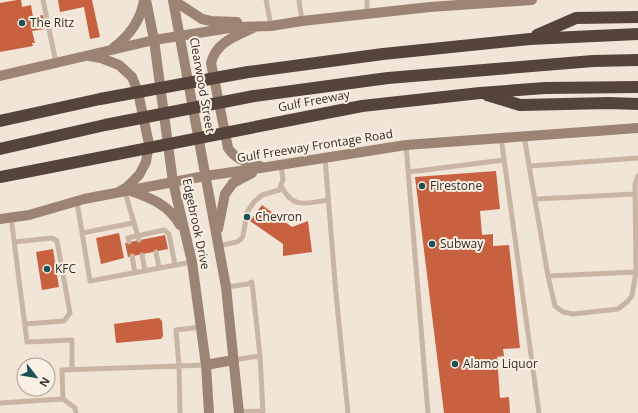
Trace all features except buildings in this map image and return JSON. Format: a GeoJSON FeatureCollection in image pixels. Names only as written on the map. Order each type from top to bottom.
{"type":"FeatureCollection","features":[{"type":"Feature","properties":{"kind":"highway"},"geometry":{"type":"LineString","coordinates":[[530,39],[576,18],[638,17]]}},
{"type":"Feature","properties":{"kind":"highway"},"geometry":{"type":"LineString","coordinates":[[0,121],[100,99],[248,72],[383,54],[530,39],[638,34]]}},
{"type":"Feature","properties":{"kind":"highway","name":"Gulf Freeway"},"geometry":{"type":"LineString","coordinates":[[0,149],[105,125],[254,96],[388,78],[638,60]]}},
{"type":"Feature","properties":{"kind":"highway","name":"Gulf Freeway"},"geometry":{"type":"LineString","coordinates":[[0,177],[362,106],[480,93],[545,88],[638,87]]}},
{"type":"Feature","properties":{"kind":"highway"},"geometry":{"type":"LineString","coordinates":[[480,93],[520,105],[609,102],[638,104]]}},
{"type":"Feature","properties":{"kind":"main road"},"geometry":{"type":"LineString","coordinates":[[145,0],[154,40]]}},
{"type":"Feature","properties":{"kind":"main road"},"geometry":{"type":"LineString","coordinates":[[111,50],[120,43],[132,29],[141,12],[145,0]]}},
{"type":"Feature","properties":{"kind":"main road"},"geometry":{"type":"LineString","coordinates":[[173,0],[202,19],[256,26]]}},
{"type":"Feature","properties":{"kind":"main road","name":"Clearwood Street"},"geometry":{"type":"LineString","coordinates":[[173,0],[205,176]]}},
{"type":"Feature","properties":{"kind":"main road"},"geometry":{"type":"LineString","coordinates":[[0,76],[56,62],[180,35],[236,27],[271,26],[367,14],[431,3],[532,0]]}},
{"type":"Feature","properties":{"kind":"main road"},"geometry":{"type":"LineString","coordinates":[[256,26],[219,46],[211,63],[228,148],[233,156],[243,161],[265,167]]}},
{"type":"Feature","properties":{"kind":"main road","name":"Edgebrook Drive"},"geometry":{"type":"LineString","coordinates":[[154,40],[173,182],[192,262],[206,365],[209,413]]}},
{"type":"Feature","properties":{"kind":"main road"},"geometry":{"type":"LineString","coordinates":[[86,56],[101,58],[119,65],[132,77],[138,92],[149,144],[146,162],[140,175],[127,187],[114,193]]}},
{"type":"Feature","properties":{"kind":"main road","name":"Gulf Freeway Frontage Road"},"geometry":{"type":"LineString","coordinates":[[0,219],[29,215],[114,193],[205,176],[406,145],[524,135],[638,128]]}},
{"type":"Feature","properties":{"kind":"main road"},"geometry":{"type":"LineString","coordinates":[[217,242],[225,194],[233,183],[246,175],[265,167]]}},
{"type":"Feature","properties":{"kind":"main road","name":"Edgebrook Drive"},"geometry":{"type":"LineString","coordinates":[[205,176],[226,287],[239,413]]}},
{"type":"Feature","properties":{"kind":"main road"},"geometry":{"type":"LineString","coordinates":[[127,191],[147,197],[164,205],[175,216],[186,234]]}},
{"type":"Feature","properties":{"kind":"main road"},"geometry":{"type":"LineString","coordinates":[[206,365],[233,360]]}},
{"type":"Feature","properties":{"kind":"lane"},"geometry":{"type":"LineString","coordinates":[[43,0],[56,62]]}},
{"type":"Feature","properties":{"kind":"lane"},"geometry":{"type":"LineString","coordinates":[[266,0],[271,26]]}},
{"type":"Feature","properties":{"kind":"lane"},"geometry":{"type":"LineString","coordinates":[[299,0],[302,21]]}},
{"type":"Feature","properties":{"kind":"lane"},"geometry":{"type":"LineString","coordinates":[[367,0],[367,14]]}},
{"type":"Feature","properties":{"kind":"lane"},"geometry":{"type":"LineString","coordinates":[[524,135],[548,276],[555,306],[563,312],[573,314],[618,308],[627,302],[632,296],[636,272],[635,184],[638,176]]}},
{"type":"Feature","properties":{"kind":"lane"},"geometry":{"type":"LineString","coordinates":[[501,137],[539,413]]}},
{"type":"Feature","properties":{"kind":"lane"},"geometry":{"type":"LineString","coordinates":[[406,145],[428,413]]}},
{"type":"Feature","properties":{"kind":"lane"},"geometry":{"type":"LineString","coordinates":[[325,158],[336,294],[348,413]]}},
{"type":"Feature","properties":{"kind":"lane"},"geometry":{"type":"LineString","coordinates":[[530,166],[638,158]]}},
{"type":"Feature","properties":{"kind":"lane"},"geometry":{"type":"LineString","coordinates":[[409,172],[504,160]]}},
{"type":"Feature","properties":{"kind":"lane"},"geometry":{"type":"LineString","coordinates":[[217,242],[237,242],[240,240],[243,236],[247,212],[254,202],[262,195],[279,190],[283,180],[281,165]]}},
{"type":"Feature","properties":{"kind":"lane"},"geometry":{"type":"LineString","coordinates":[[281,186],[286,196],[292,201],[300,203],[328,200]]}},
{"type":"Feature","properties":{"kind":"lane"},"geometry":{"type":"LineString","coordinates":[[127,191],[138,238]]}},
{"type":"Feature","properties":{"kind":"lane"},"geometry":{"type":"LineString","coordinates":[[536,200],[635,194]]}},
{"type":"Feature","properties":{"kind":"lane"},"geometry":{"type":"LineString","coordinates":[[77,202],[90,281],[192,262]]}},
{"type":"Feature","properties":{"kind":"lane"},"geometry":{"type":"LineString","coordinates":[[11,217],[27,342],[72,340],[72,369]]}},
{"type":"Feature","properties":{"kind":"lane"},"geometry":{"type":"LineString","coordinates":[[82,233],[134,223]]}},
{"type":"Feature","properties":{"kind":"lane"},"geometry":{"type":"LineString","coordinates":[[129,242],[128,238],[153,235],[164,230],[169,234],[175,265]]}},
{"type":"Feature","properties":{"kind":"lane"},"geometry":{"type":"LineString","coordinates":[[14,242],[52,238],[57,241],[70,313],[64,321],[25,324]]}},
{"type":"Feature","properties":{"kind":"lane"},"geometry":{"type":"LineString","coordinates":[[156,252],[159,268]]}},
{"type":"Feature","properties":{"kind":"lane"},"geometry":{"type":"LineString","coordinates":[[142,254],[145,270]]}},
{"type":"Feature","properties":{"kind":"lane"},"geometry":{"type":"LineString","coordinates":[[132,256],[135,272]]}},
{"type":"Feature","properties":{"kind":"lane"},"geometry":{"type":"LineString","coordinates":[[548,276],[636,272]]}},
{"type":"Feature","properties":{"kind":"lane"},"geometry":{"type":"LineString","coordinates":[[226,287],[248,284],[252,282],[260,356],[264,411],[239,413]]}},
{"type":"Feature","properties":{"kind":"lane"},"geometry":{"type":"LineString","coordinates":[[180,413],[179,366],[176,330],[201,327]]}},
{"type":"Feature","properties":{"kind":"lane"},"geometry":{"type":"LineString","coordinates":[[233,360],[260,356]]}},
{"type":"Feature","properties":{"kind":"lane"},"geometry":{"type":"LineString","coordinates":[[64,399],[62,370],[206,365]]}},
{"type":"Feature","properties":{"kind":"lane"},"geometry":{"type":"LineString","coordinates":[[0,403],[64,399],[75,408],[76,413]]}},
{"type":"Feature","properties":{"kind":"place","name":"The Ritz"},"geometry":{"type":"Point","coordinates":[22,23]}},
{"type":"Feature","properties":{"kind":"place","name":"Firestone"},"geometry":{"type":"Point","coordinates":[422,186]}},
{"type":"Feature","properties":{"kind":"place","name":"Chevron"},"geometry":{"type":"Point","coordinates":[247,217]}},
{"type":"Feature","properties":{"kind":"place","name":"Subway"},"geometry":{"type":"Point","coordinates":[432,244]}},
{"type":"Feature","properties":{"kind":"place","name":"KFC"},"geometry":{"type":"Point","coordinates":[47,269]}},
{"type":"Feature","properties":{"kind":"place","name":"Alamo Liquor"},"geometry":{"type":"Point","coordinates":[455,364]}}]}
